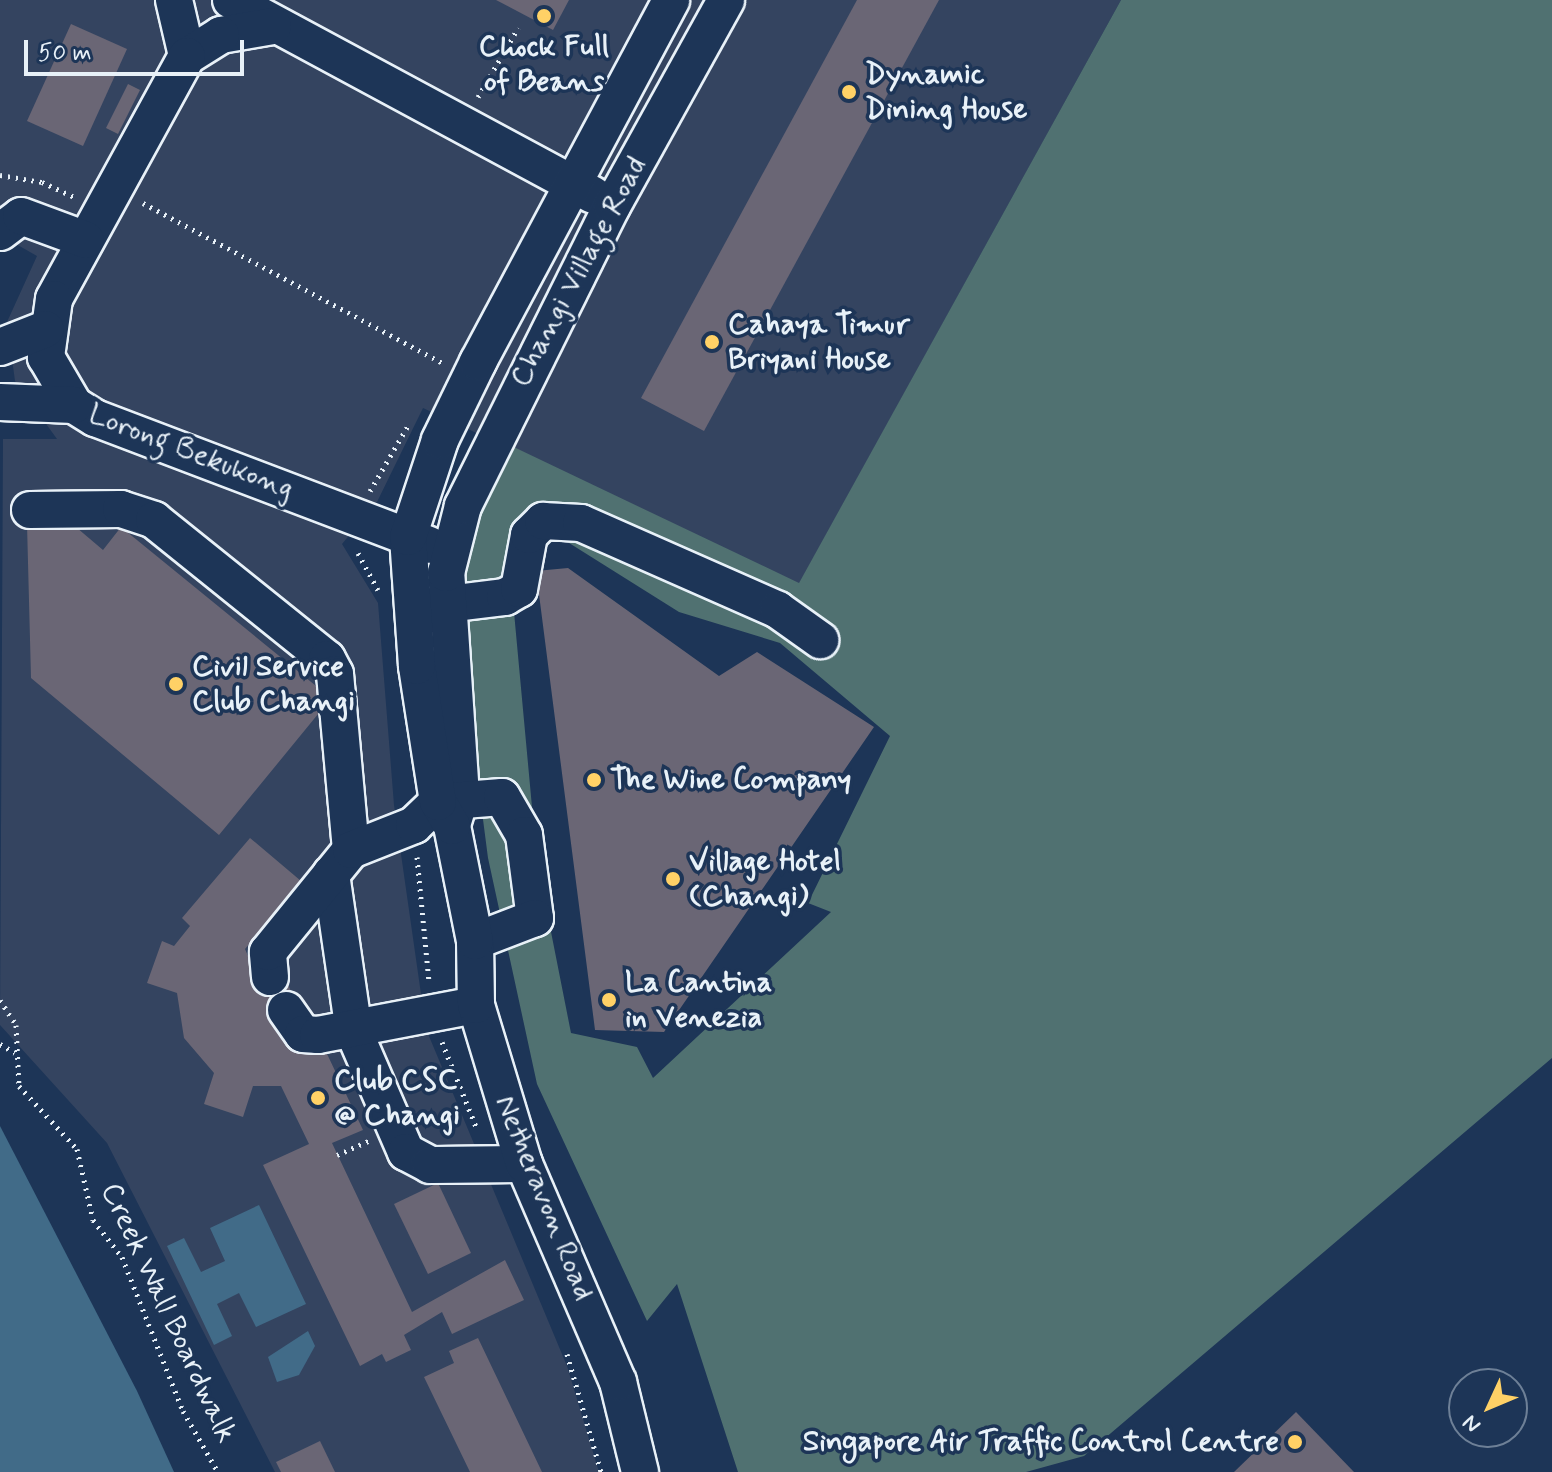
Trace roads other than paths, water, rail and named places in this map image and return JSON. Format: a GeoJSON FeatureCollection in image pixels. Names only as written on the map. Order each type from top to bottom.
{"type":"FeatureCollection","features":[{"type":"Feature","properties":{"kind":"street"},"geometry":{"type":"LineString","coordinates":[[174,0],[187,56]]}},
{"type":"Feature","properties":{"kind":"street"},"geometry":{"type":"LineString","coordinates":[[231,0],[460,129],[572,183],[612,206]]}},
{"type":"Feature","properties":{"kind":"street","name":"Changi Village Road"},"geometry":{"type":"LineString","coordinates":[[408,537],[440,440],[572,183],[671,0]]}},
{"type":"Feature","properties":{"kind":"street","name":"Changi Village Road"},"geometry":{"type":"LineString","coordinates":[[449,553],[480,460],[612,206],[726,0]]}},
{"type":"Feature","properties":{"kind":"street"},"geometry":{"type":"LineString","coordinates":[[0,347],[46,329],[98,212],[187,56],[221,35],[273,26]]}},
{"type":"Feature","properties":{"kind":"street"},"geometry":{"type":"LineString","coordinates":[[0,232],[21,216],[98,212]]}},
{"type":"Feature","properties":{"kind":"street","name":"Lorong Bekukong"},"geometry":{"type":"LineString","coordinates":[[46,329],[46,357],[74,405],[449,553]]}},
{"type":"Feature","properties":{"kind":"street"},"geometry":{"type":"LineString","coordinates":[[0,402],[74,405]]}},
{"type":"Feature","properties":{"kind":"street"},"geometry":{"type":"LineString","coordinates":[[30,510],[121,509],[154,520],[288,646],[335,674],[341,862],[354,1032],[393,1130],[417,1163],[524,1164]]}},
{"type":"Feature","properties":{"kind":"street"},"geometry":{"type":"LineString","coordinates":[[410,610],[505,597],[519,589],[529,535],[543,521],[581,523],[778,610],[820,640]]}},
{"type":"Feature","properties":{"kind":"street","name":"Netheravon Road"},"geometry":{"type":"LineString","coordinates":[[408,537],[410,610],[475,941],[476,1005],[524,1164],[618,1382],[640,1472]]}},
{"type":"Feature","properties":{"kind":"street","name":"Netheravon Road"},"geometry":{"type":"LineString","coordinates":[[449,553],[450,808]]}},
{"type":"Feature","properties":{"kind":"street"},"geometry":{"type":"LineString","coordinates":[[270,977],[268,952],[341,862],[450,808],[502,797],[516,812],[537,905],[528,926],[475,941]]}},
{"type":"Feature","properties":{"kind":"street"},"geometry":{"type":"LineString","coordinates":[[286,1010],[303,1034],[354,1032],[476,1005]]}},
{"type":"Feature","properties":{"kind":"place","name":"Chock Full of Beans"},"geometry":{"type":"Point","coordinates":[544,16]}},
{"type":"Feature","properties":{"kind":"place","name":"Dynamic Dining House"},"geometry":{"type":"Point","coordinates":[849,92]}},
{"type":"Feature","properties":{"kind":"place","name":"Cahaya Timur Briyani House"},"geometry":{"type":"Point","coordinates":[712,342]}},
{"type":"Feature","properties":{"kind":"place","name":"Civil Service Club Changi"},"geometry":{"type":"Point","coordinates":[176,684]}},
{"type":"Feature","properties":{"kind":"place","name":"The Wine Company"},"geometry":{"type":"Point","coordinates":[594,780]}},
{"type":"Feature","properties":{"kind":"place","name":"Village Hotel (Changi)"},"geometry":{"type":"Point","coordinates":[673,879]}},
{"type":"Feature","properties":{"kind":"place","name":"La Cantina in Venezia"},"geometry":{"type":"Point","coordinates":[609,1000]}},
{"type":"Feature","properties":{"kind":"place","name":"Club CSC @ Changi"},"geometry":{"type":"Point","coordinates":[318,1098]}},
{"type":"Feature","properties":{"kind":"place","name":"Singapore Air Traffic Control Centre"},"geometry":{"type":"Point","coordinates":[1295,1442]}}]}
